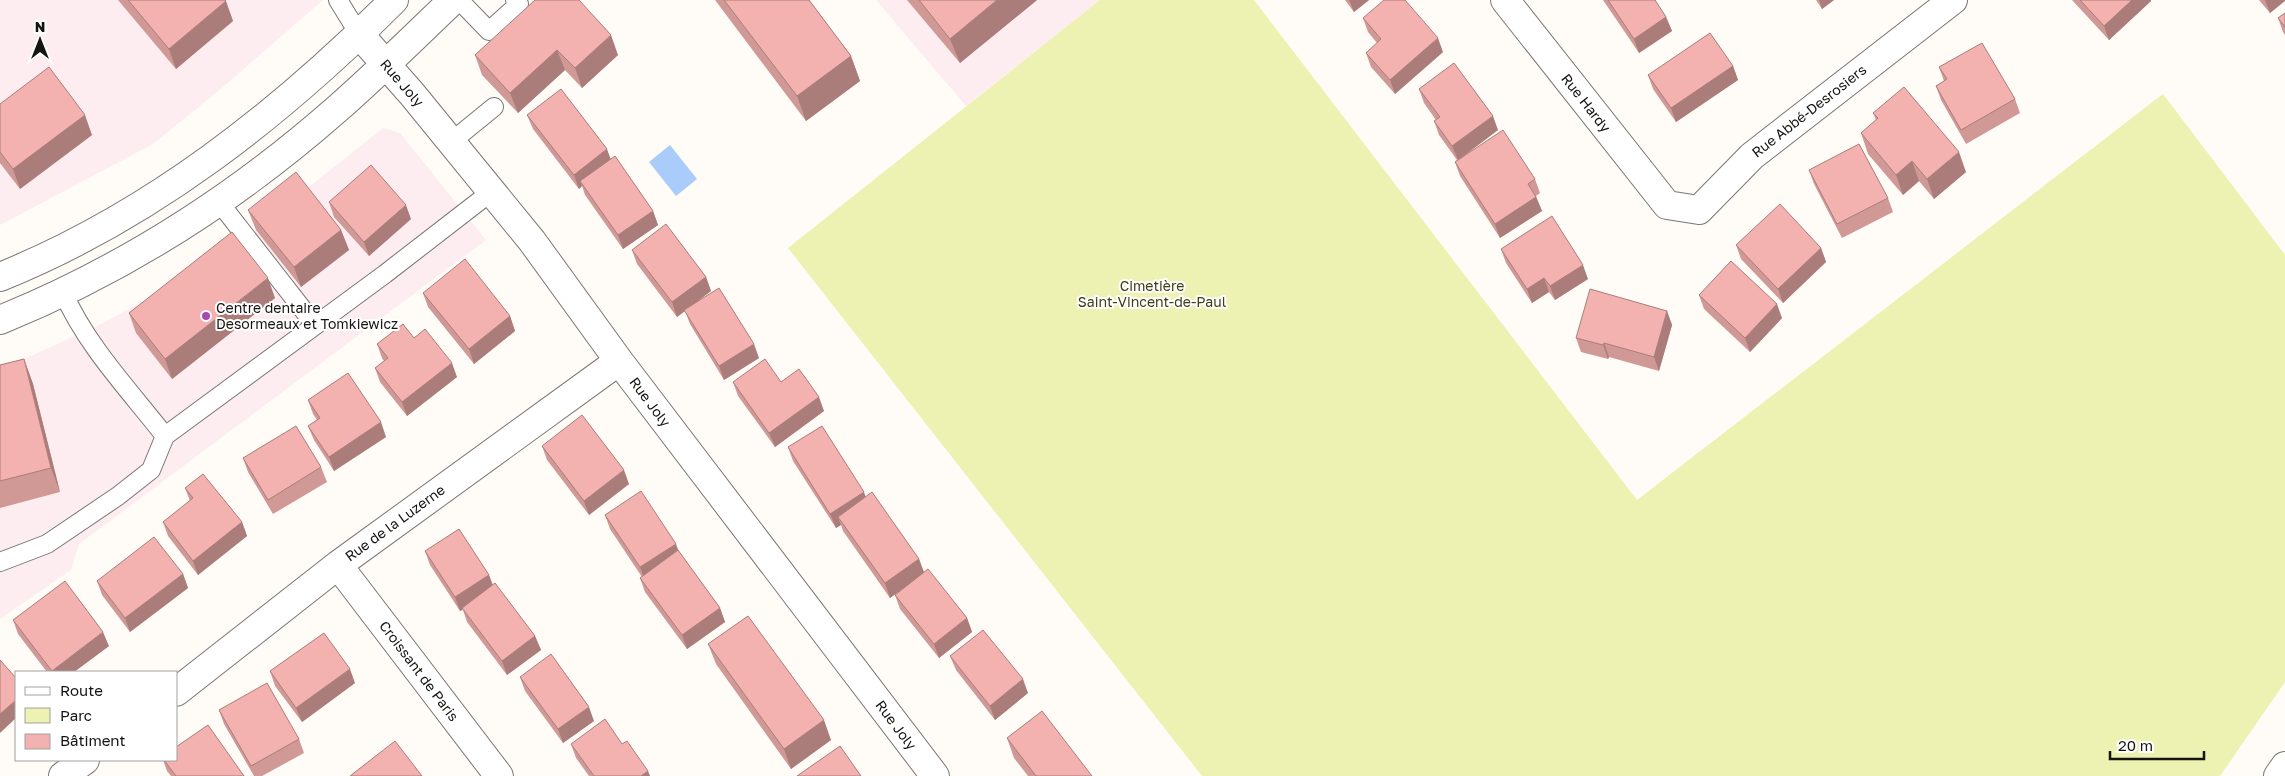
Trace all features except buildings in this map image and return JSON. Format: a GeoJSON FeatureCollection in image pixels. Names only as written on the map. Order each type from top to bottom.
{"type":"FeatureCollection","features":[{"type":"Feature","properties":{"kind":"street"},"geometry":{"type":"LineString","coordinates":[[0,277],[94,232],[182,178],[274,112],[394,0]]}},
{"type":"Feature","properties":{"kind":"street"},"geometry":{"type":"LineString","coordinates":[[0,320],[63,292],[152,245],[219,202],[319,124],[453,0]]}},
{"type":"Feature","properties":{"kind":"street","name":"Rue Hardy"},"geometry":{"type":"LineString","coordinates":[[1505,0],[1667,205]]}},
{"type":"Feature","properties":{"kind":"street","name":"Rue Abbé-Desrosiers"},"geometry":{"type":"LineString","coordinates":[[1667,205],[1699,210],[1752,156],[1953,0]]}},
{"type":"Feature","properties":{"kind":"street","name":"Rue Joly"},"geometry":{"type":"LineString","coordinates":[[359,34],[532,242],[619,360],[935,776]]}},
{"type":"Feature","properties":{"kind":"street","name":"Rue de la Luzerne"},"geometry":{"type":"LineString","coordinates":[[178,690],[338,566],[619,360]]}},
{"type":"Feature","properties":{"kind":"street","name":"Croissant de Paris"},"geometry":{"type":"LineString","coordinates":[[338,566],[499,776]]}},
{"type":"Feature","properties":{"kind":"street"},"geometry":{"type":"LineString","coordinates":[[63,776],[84,761]]}},
{"type":"Feature","properties":{"kind":"street"},"geometry":{"type":"LineString","coordinates":[[2278,776],[2285,766]]}},
{"type":"Feature","properties":{"kind":"lane"},"geometry":{"type":"LineString","coordinates":[[338,0],[359,34]]}},
{"type":"Feature","properties":{"kind":"lane"},"geometry":{"type":"LineString","coordinates":[[460,0],[489,31],[519,4],[515,0]]}},
{"type":"Feature","properties":{"kind":"lane"},"geometry":{"type":"LineString","coordinates":[[450,142],[494,107]]}},
{"type":"Feature","properties":{"kind":"lane"},"geometry":{"type":"LineString","coordinates":[[0,562],[47,544],[118,496],[151,470],[165,436],[491,192]]}},
{"type":"Feature","properties":{"kind":"lane"},"geometry":{"type":"LineString","coordinates":[[219,202],[315,325]]}},
{"type":"Feature","properties":{"kind":"lane"},"geometry":{"type":"LineString","coordinates":[[63,292],[71,311],[90,340],[165,436]]}},
{"type":"Feature","properties":{"kind":"shaded area"},"geometry":{"type":"Polygon","coordinates":[[[0,0],[323,0],[223,87],[153,144],[0,225],[0,0]]]}},
{"type":"Feature","properties":{"kind":"shaded area"},"geometry":{"type":"Polygon","coordinates":[[[876,0],[1100,0],[966,106],[876,0]]]}},
{"type":"Feature","properties":{"kind":"shaded area"},"geometry":{"type":"Polygon","coordinates":[[[383,128],[400,133],[486,240],[79,544],[71,570],[0,619],[0,370],[95,327],[190,277],[255,230],[383,128]]]}},
{"type":"Feature","properties":{"kind":"green space","name":"Cimetière Saint-Vincent-de-Paul"},"geometry":{"type":"Polygon","coordinates":[[[1100,0],[1254,0],[1637,500],[2163,94],[2285,255],[2285,682],[2220,776],[1202,776],[788,248],[1100,0]]]}},
{"type":"Feature","properties":{"kind":"water"},"geometry":{"type":"Polygon","coordinates":[[[670,145],[697,179],[676,196],[649,162],[670,145]]]}},
{"type":"Feature","properties":{"kind":"place","name":"Centre dentaire Desormeaux et Tomkiewicz"},"geometry":{"type":"Point","coordinates":[206,316]}}]}
